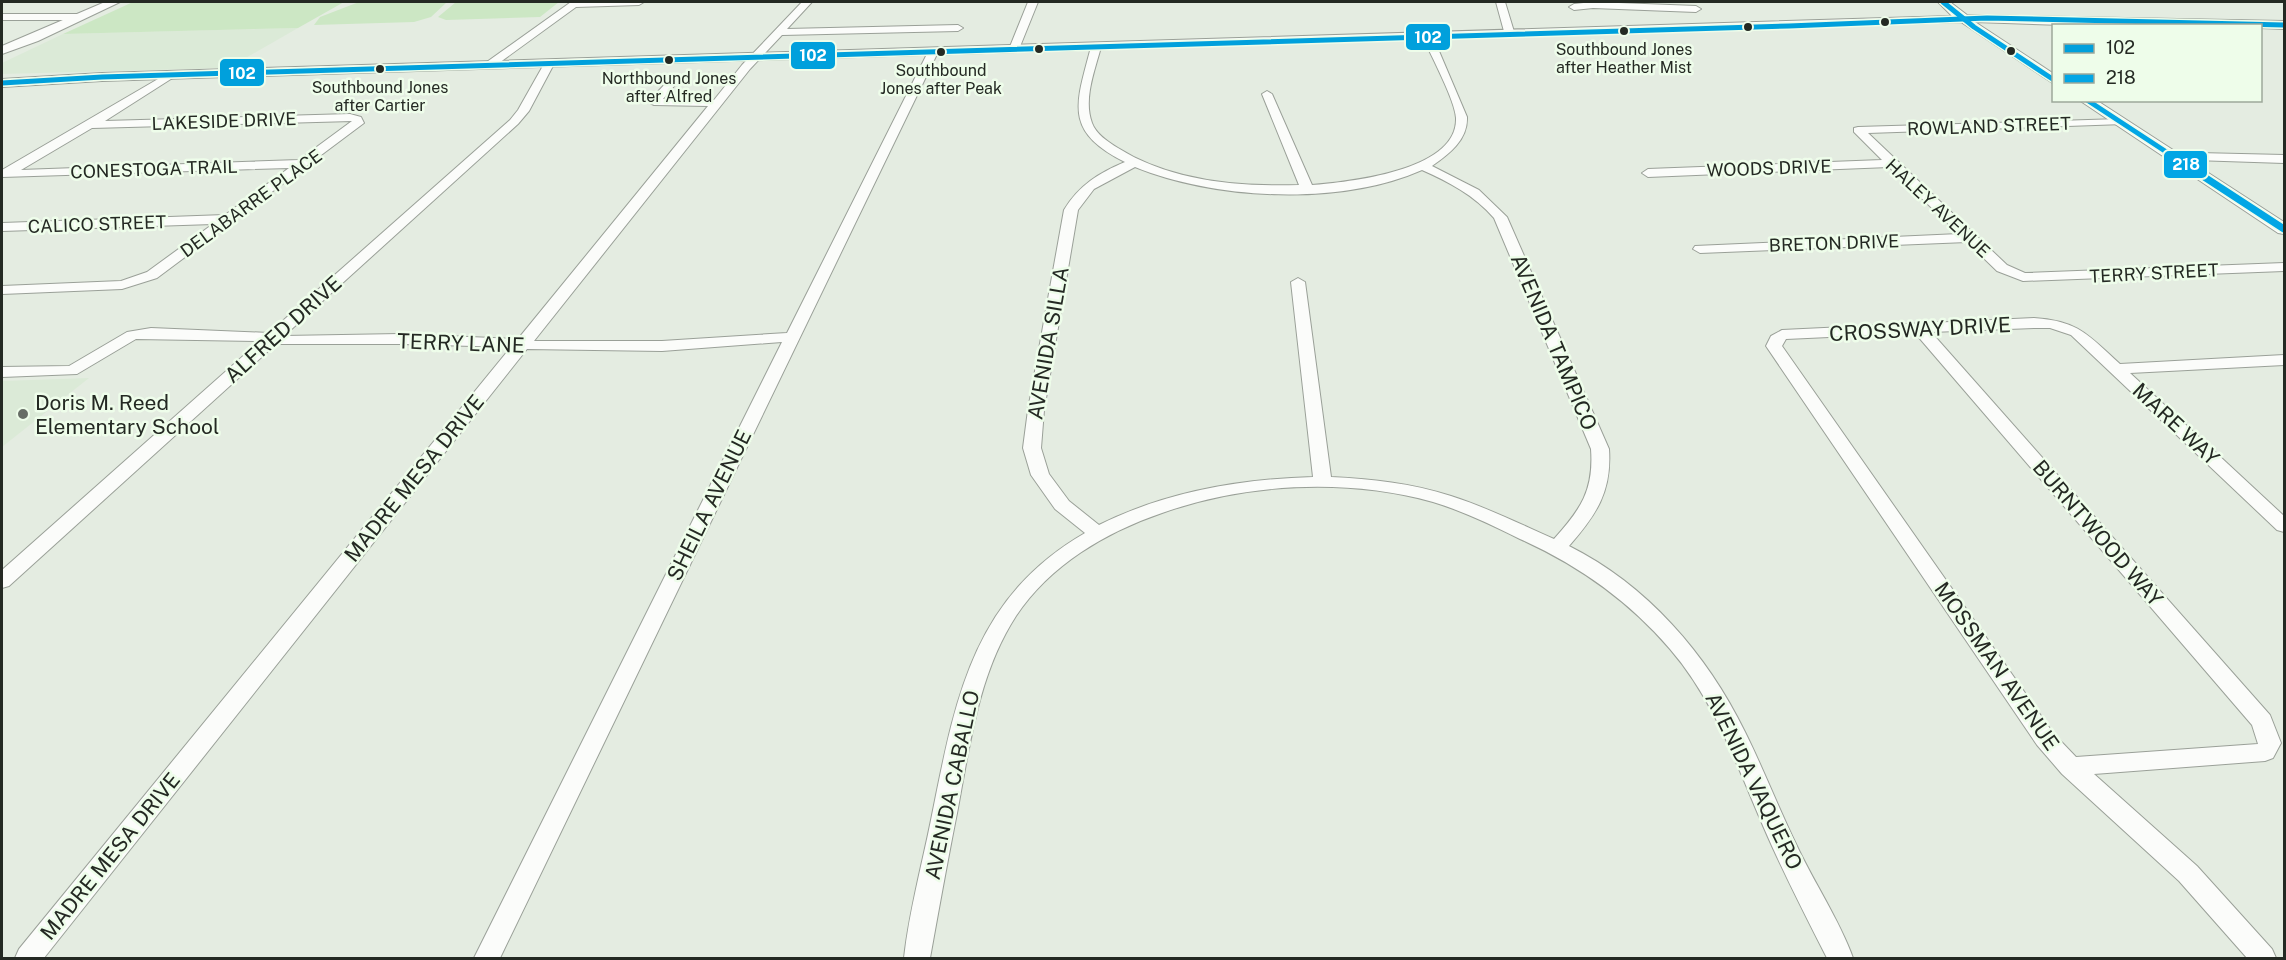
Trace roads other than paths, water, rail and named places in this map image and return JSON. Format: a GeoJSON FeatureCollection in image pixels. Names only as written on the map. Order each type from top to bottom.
{"type":"FeatureCollection","features":[{"type":"Feature","properties":{"kind":"main road"},"geometry":{"type":"LineString","coordinates":[[2,50],[114,2]]}},
{"type":"Feature","properties":{"kind":"main road"},"geometry":{"type":"LineString","coordinates":[[1943,2],[1965,21],[2052,79]]}},
{"type":"Feature","properties":{"kind":"main road"},"geometry":{"type":"LineString","coordinates":[[1969,3],[2008,33]]}},
{"type":"Feature","properties":{"kind":"main road"},"geometry":{"type":"LineString","coordinates":[[2,83],[170,75],[1794,26],[1809,28],[1965,21],[2223,24]]}},
{"type":"Feature","properties":{"kind":"main road"},"geometry":{"type":"LineString","coordinates":[[2262,25],[2284,25]]}},
{"type":"Feature","properties":{"kind":"main road"},"geometry":{"type":"LineString","coordinates":[[2,56],[27,45],[34,38]]}},
{"type":"Feature","properties":{"kind":"main road"},"geometry":{"type":"LineString","coordinates":[[2,78],[54,76],[56,79]]}},
{"type":"Feature","properties":{"kind":"main road"},"geometry":{"type":"LineString","coordinates":[[2089,102],[2284,229]]}},
{"type":"Feature","properties":{"kind":"main road"},"geometry":{"type":"LineString","coordinates":[[2114,102],[2284,213]]}},
{"type":"Feature","properties":{"kind":"main road"},"geometry":{"type":"LineString","coordinates":[[2234,196],[2255,205],[2284,223]]}},
{"type":"Feature","properties":{"kind":"street"},"geometry":{"type":"LineString","coordinates":[[488,66],[574,2],[639,2]]}},
{"type":"Feature","properties":{"kind":"street","name":"MADRE MESA DRIVE"},"geometry":{"type":"LineString","coordinates":[[28,958],[717,103],[807,2]]}},
{"type":"Feature","properties":{"kind":"street"},"geometry":{"type":"LineString","coordinates":[[1014,49],[1033,2]]}},
{"type":"Feature","properties":{"kind":"street"},"geometry":{"type":"LineString","coordinates":[[1500,2],[1510,35]]}},
{"type":"Feature","properties":{"kind":"street"},"geometry":{"type":"LineString","coordinates":[[1574,7],[1693,5],[1710,29]]}},
{"type":"Feature","properties":{"kind":"street"},"geometry":{"type":"LineString","coordinates":[[2,16],[78,17]]}},
{"type":"Feature","properties":{"kind":"street"},"geometry":{"type":"LineString","coordinates":[[778,32],[958,28]]}},
{"type":"Feature","properties":{"kind":"street"},"geometry":{"type":"LineString","coordinates":[[1096,47],[1085,98],[1085,119],[1091,132],[1100,141],[1135,162],[1191,180],[1231,187],[1307,189],[1389,178],[1423,166],[1440,156],[1458,138],[1463,122],[1461,112],[1428,37]]}},
{"type":"Feature","properties":{"kind":"street","name":"SHEILA AVENUE"},"geometry":{"type":"LineString","coordinates":[[487,958],[933,52]]}},
{"type":"Feature","properties":{"kind":"street","name":"ALFRED DRIVE"},"geometry":{"type":"LineString","coordinates":[[2,581],[514,122],[524,111],[549,64]]}},
{"type":"Feature","properties":{"kind":"street"},"geometry":{"type":"LineString","coordinates":[[2,175],[128,103],[170,75]]}},
{"type":"Feature","properties":{"kind":"street"},"geometry":{"type":"LineString","coordinates":[[670,84],[654,102],[717,103]]}},
{"type":"Feature","properties":{"kind":"street"},"geometry":{"type":"LineString","coordinates":[[1267,94],[1307,189]]}},
{"type":"Feature","properties":{"kind":"street","name":"LAKESIDE DRIVE"},"geometry":{"type":"LineString","coordinates":[[91,125],[350,117],[357,119]]}},
{"type":"Feature","properties":{"kind":"street","name":"DELABARRE PLACE"},"geometry":{"type":"LineString","coordinates":[[2,290],[122,285],[152,275],[358,123],[357,119]]}},
{"type":"Feature","properties":{"kind":"street","name":"ROWLAND STREET"},"geometry":{"type":"LineString","coordinates":[[1858,130],[2120,122]]}},
{"type":"Feature","properties":{"kind":"street","name":"HALEY AVENUE"},"geometry":{"type":"LineString","coordinates":[[1858,130],[1890,164],[2002,268],[2023,278]]}},
{"type":"Feature","properties":{"kind":"street"},"geometry":{"type":"LineString","coordinates":[[2198,157],[2284,159]]}},
{"type":"Feature","properties":{"kind":"street","name":"AVENIDA SILLA"},"geometry":{"type":"LineString","coordinates":[[1097,533],[1062,505],[1040,475],[1032,448],[1036,410],[1071,210],[1076,200],[1089,186],[1106,174],[1135,162]]}},
{"type":"Feature","properties":{"kind":"street","name":"CONESTOGA TRAIL"},"geometry":{"type":"LineString","coordinates":[[2,175],[304,164]]}},
{"type":"Feature","properties":{"kind":"street","name":"WOODS DRIVE"},"geometry":{"type":"LineString","coordinates":[[1648,173],[1890,164]]}},
{"type":"Feature","properties":{"kind":"street","name":"AVENIDA TAMPICO"},"geometry":{"type":"LineString","coordinates":[[1423,166],[1466,186],[1491,205],[1500,217],[1600,449],[1602,470],[1589,510],[1556,548]]}},
{"type":"Feature","properties":{"kind":"street","name":"CALICO STREET"},"geometry":{"type":"LineString","coordinates":[[2,227],[229,219]]}},
{"type":"Feature","properties":{"kind":"street","name":"BRETON DRIVE"},"geometry":{"type":"LineString","coordinates":[[1700,249],[1969,238]]}},
{"type":"Feature","properties":{"kind":"street","name":"TERRY STREET"},"geometry":{"type":"LineString","coordinates":[[2023,278],[2284,267]]}},
{"type":"Feature","properties":{"kind":"street"},"geometry":{"type":"LineString","coordinates":[[1298,282],[1323,482]]}},
{"type":"Feature","properties":{"kind":"street","name":"CROSSWAY DRIVE"},"geometry":{"type":"LineString","coordinates":[[1776,339],[1782,336],[2034,323],[2065,327]]}},
{"type":"Feature","properties":{"kind":"street","name":"MARE WAY"},"geometry":{"type":"LineString","coordinates":[[2065,327],[2076,332],[2118,369],[2284,526]]}},
{"type":"Feature","properties":{"kind":"street","name":"BURNTWOOD WAY"},"geometry":{"type":"LineString","coordinates":[[1919,328],[2262,721],[2270,743],[2265,752],[2070,767]]}},
{"type":"Feature","properties":{"kind":"street","name":"TERRY LANE"},"geometry":{"type":"LineString","coordinates":[[2,372],[71,371],[132,335],[161,333],[259,336],[285,341],[400,339],[536,346],[662,346],[791,337]]}},
{"type":"Feature","properties":{"kind":"street","name":"MOSSMAN AVENUE"},"geometry":{"type":"LineString","coordinates":[[1776,339],[1774,346],[2045,739],[2070,767],[2177,862],[2228,916],[2263,958]]}},
{"type":"Feature","properties":{"kind":"street"},"geometry":{"type":"LineString","coordinates":[[2118,369],[2284,360]]}},
{"type":"Feature","properties":{"kind":"street","name":"AVENIDA CABALLO"},"geometry":{"type":"LineString","coordinates":[[917,958],[962,721],[973,680],[1010,610],[1039,577],[1074,548],[1097,533],[1164,504],[1253,486],[1323,482]]}},
{"type":"Feature","properties":{"kind":"street","name":"AVENIDA VAQUERO"},"geometry":{"type":"LineString","coordinates":[[1323,482],[1375,485],[1439,498],[1494,519],[1583,562],[1612,582],[1653,617],[1681,648],[1708,685],[1735,735],[1778,831],[1840,958]]}},
{"type":"Feature","properties":{"kind":"place","name":"Southbound Jones after Heather Mist"},"geometry":{"type":"Point","coordinates":[1624,31]}},
{"type":"Feature","properties":{"kind":"place","name":"Southbound Jones after Peak"},"geometry":{"type":"Point","coordinates":[941,52]}},
{"type":"Feature","properties":{"kind":"place","name":"Northbound Jones after Alfred"},"geometry":{"type":"Point","coordinates":[669,60]}},
{"type":"Feature","properties":{"kind":"place","name":"Southbound Jones after Cartier"},"geometry":{"type":"Point","coordinates":[380,69]}},
{"type":"Feature","properties":{"kind":"place","name":"Doris M. Reed Elementary School"},"geometry":{"type":"Point","coordinates":[23,414]}}]}
